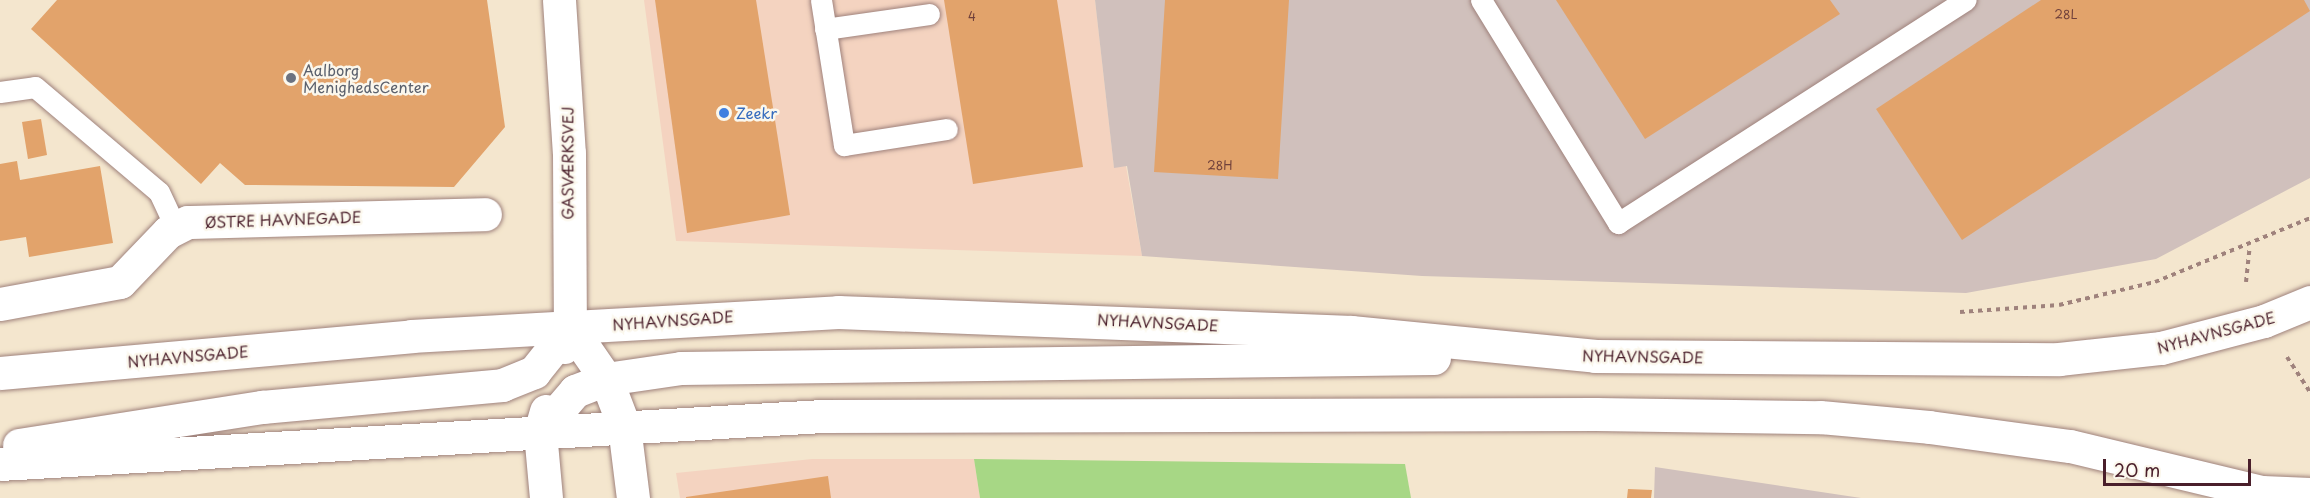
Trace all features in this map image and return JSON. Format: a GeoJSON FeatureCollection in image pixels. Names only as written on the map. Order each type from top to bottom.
{"type":"FeatureCollection","features":[{"type":"Feature","properties":{"kind":"street","name":"GASVÆRKSVEJ"},"geometry":{"type":"LineString","coordinates":[[540,432],[570,327],[568,117],[559,0]]}},
{"type":"Feature","properties":{"kind":"street","name":"ØSTRE HAVNEGADE"},"geometry":{"type":"LineString","coordinates":[[176,228],[237,219],[484,214]]}},
{"type":"Feature","properties":{"kind":"street"},"geometry":{"type":"LineString","coordinates":[[0,304],[120,282],[176,228]]}},
{"type":"Feature","properties":{"kind":"street","name":"NYHAVNSGADE"},"geometry":{"type":"LineString","coordinates":[[0,373],[570,327],[838,312],[1030,316],[1352,332],[1595,357],[2059,359],[2161,348],[2264,321],[2310,302]]}},
{"type":"Feature","properties":{"kind":"street"},"geometry":{"type":"LineString","coordinates":[[0,447],[262,406],[502,385],[534,372],[570,327],[606,380],[624,426],[633,498]]}},
{"type":"Feature","properties":{"kind":"street"},"geometry":{"type":"LineString","coordinates":[[546,498],[540,432],[575,391],[606,380],[728,366],[1595,357]]}},
{"type":"Feature","properties":{"kind":"street"},"geometry":{"type":"LineString","coordinates":[[0,464],[822,416],[1820,417],[2070,446],[2262,492],[2310,494]]}},
{"type":"Feature","properties":{"kind":"lane"},"geometry":{"type":"LineString","coordinates":[[821,0],[844,145],[947,129]]}},
{"type":"Feature","properties":{"kind":"lane"},"geometry":{"type":"LineString","coordinates":[[1481,0],[1618,223],[1966,0]]}},
{"type":"Feature","properties":{"kind":"lane"},"geometry":{"type":"LineString","coordinates":[[825,29],[929,14]]}},
{"type":"Feature","properties":{"kind":"lane"},"geometry":{"type":"LineString","coordinates":[[0,92],[35,87],[159,192],[176,228]]}},
{"type":"Feature","properties":{"kind":"path"},"geometry":{"type":"LineString","coordinates":[[1956,313],[2059,305],[2155,282],[2310,218]]}},
{"type":"Feature","properties":{"kind":"shaded area"},"geometry":{"type":"Polygon","coordinates":[[[644,0],[1095,0],[1114,167],[1126,166],[1142,256],[676,241],[644,0]]]}},
{"type":"Feature","properties":{"kind":"shaded area"},"geometry":{"type":"Polygon","coordinates":[[[1095,0],[2310,0],[2310,178],[2156,259],[1966,293],[1422,276],[1142,256],[1127,166],[1114,168],[1095,0]]]}},
{"type":"Feature","properties":{"kind":"shaded area"},"geometry":{"type":"Polygon","coordinates":[[[812,459],[974,459],[980,498],[680,498],[676,473],[812,459]]]}},
{"type":"Feature","properties":{"kind":"shaded area"},"geometry":{"type":"Polygon","coordinates":[[[1655,467],[1861,498],[1654,498],[1655,467]]]}},
{"type":"Feature","properties":{"kind":"green space"},"geometry":{"type":"Polygon","coordinates":[[[974,459],[1405,464],[1411,498],[980,498],[974,459]]]}},
{"type":"Feature","properties":{"kind":"building","name":"Aalborg MenighedsCenter"},"geometry":{"type":"Polygon","coordinates":[[[57,0],[487,0],[505,127],[454,187],[245,185],[220,163],[201,184],[31,29],[57,0]]]}},
{"type":"Feature","properties":{"kind":"building"},"geometry":{"type":"Polygon","coordinates":[[[655,0],[756,0],[790,215],[687,233],[655,0]]]}},
{"type":"Feature","properties":{"kind":"building"},"geometry":{"type":"Polygon","coordinates":[[[944,0],[1057,0],[1083,167],[973,184],[944,0]]]}},
{"type":"Feature","properties":{"kind":"building"},"geometry":{"type":"Polygon","coordinates":[[[1165,0],[1289,0],[1278,179],[1154,172],[1165,0]]]}},
{"type":"Feature","properties":{"kind":"building"},"geometry":{"type":"Polygon","coordinates":[[[1556,0],[1830,0],[1840,14],[1645,139],[1556,0]]]}},
{"type":"Feature","properties":{"kind":"building"},"geometry":{"type":"Polygon","coordinates":[[[2041,0],[2304,0],[2310,11],[1962,240],[1876,109],[2041,0]]]}},
{"type":"Feature","properties":{"kind":"building"},"geometry":{"type":"Polygon","coordinates":[[[41,119],[47,155],[28,159],[22,122],[41,119]]]}},
{"type":"Feature","properties":{"kind":"building"},"geometry":{"type":"Polygon","coordinates":[[[17,161],[20,180],[100,166],[113,243],[29,257],[26,237],[0,241],[0,164],[17,161]]]}},
{"type":"Feature","properties":{"kind":"building"},"geometry":{"type":"Polygon","coordinates":[[[828,476],[831,498],[686,498],[686,497],[828,476]]]}},
{"type":"Feature","properties":{"kind":"building"},"geometry":{"type":"Polygon","coordinates":[[[1628,489],[1652,490],[1651,498],[1627,498],[1628,489]]]}},
{"type":"Feature","properties":{"kind":"place","name":"Aalborg MenighedsCenter"},"geometry":{"type":"Point","coordinates":[291,78]}},
{"type":"Feature","properties":{"kind":"place","name":"Zeekr"},"geometry":{"type":"Point","coordinates":[724,113]}}]}
